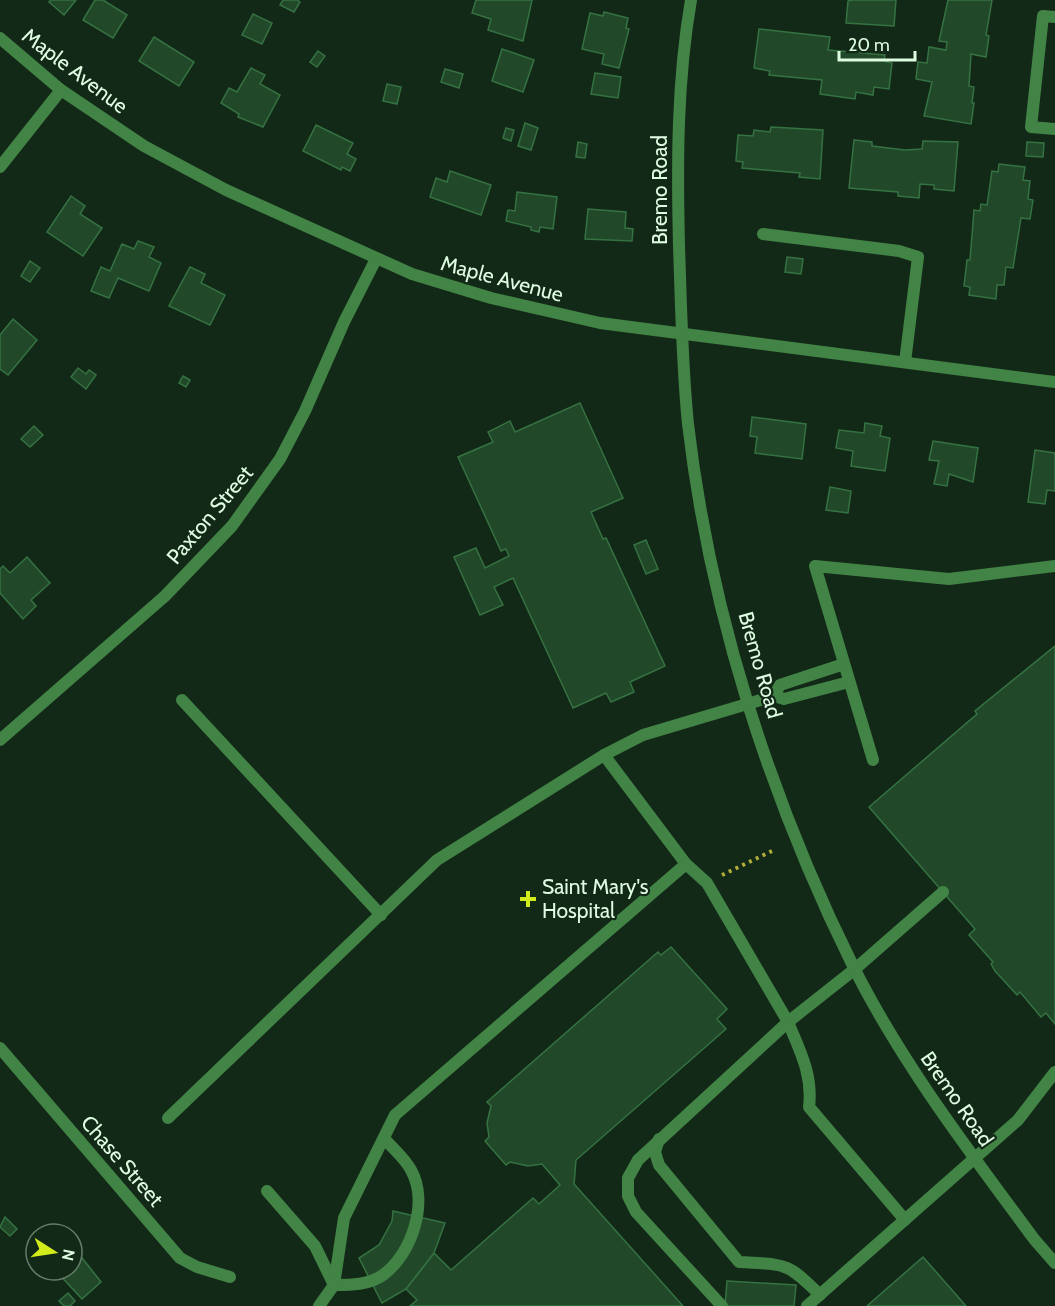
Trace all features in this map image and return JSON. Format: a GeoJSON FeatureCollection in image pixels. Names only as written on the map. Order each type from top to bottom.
{"type":"FeatureCollection","features":[{"type":"Feature","properties":{"kind":"street","name":"Bremo Road"},"geometry":{"type":"LineString","coordinates":[[691,0],[683,61],[677,159],[682,334],[689,425],[705,523],[737,665],[772,776],[800,849],[855,969],[908,1063],[975,1159],[1034,1239],[1055,1263]]}},
{"type":"Feature","properties":{"kind":"street"},"geometry":{"type":"LineString","coordinates":[[1055,17],[1043,16],[1031,127],[1055,129]]}},
{"type":"Feature","properties":{"kind":"street","name":"Maple Avenue"},"geometry":{"type":"LineString","coordinates":[[0,38],[61,90],[144,146],[226,190],[376,259],[435,281],[571,318],[1055,382]]}},
{"type":"Feature","properties":{"kind":"street"},"geometry":{"type":"LineString","coordinates":[[0,167],[61,90]]}},
{"type":"Feature","properties":{"kind":"street"},"geometry":{"type":"LineString","coordinates":[[763,234],[899,250],[918,257],[905,363]]}},
{"type":"Feature","properties":{"kind":"street","name":"Paxton Street"},"geometry":{"type":"LineString","coordinates":[[0,740],[165,596],[232,526],[285,449],[376,259]]}},
{"type":"Feature","properties":{"kind":"street"},"geometry":{"type":"LineString","coordinates":[[873,760],[815,566],[949,579],[1055,566]]}},
{"type":"Feature","properties":{"kind":"street"},"geometry":{"type":"LineString","coordinates":[[774,696],[780,685],[844,664]]}},
{"type":"Feature","properties":{"kind":"street"},"geometry":{"type":"LineString","coordinates":[[168,1118],[437,860],[604,755],[643,735],[774,696],[784,699],[849,682]]}},
{"type":"Feature","properties":{"kind":"street"},"geometry":{"type":"LineString","coordinates":[[182,700],[381,915]]}},
{"type":"Feature","properties":{"kind":"street"},"geometry":{"type":"LineString","coordinates":[[604,755],[686,864],[707,883],[788,1022],[808,1069],[811,1088],[809,1107],[905,1220]]}},
{"type":"Feature","properties":{"kind":"street"},"geometry":{"type":"LineString","coordinates":[[319,1306],[334,1286],[344,1218],[395,1115],[686,864]]}},
{"type":"Feature","properties":{"kind":"street"},"geometry":{"type":"LineString","coordinates":[[722,1306],[636,1212],[628,1196],[628,1178],[638,1160],[660,1138],[788,1022],[855,969],[942,892]]}},
{"type":"Feature","properties":{"kind":"street","name":"Chase Street"},"geometry":{"type":"LineString","coordinates":[[0,1048],[180,1258],[198,1268],[230,1277]]}},
{"type":"Feature","properties":{"kind":"street"},"geometry":{"type":"LineString","coordinates":[[807,1306],[1018,1120],[1055,1072]]}},
{"type":"Feature","properties":{"kind":"street"},"geometry":{"type":"LineString","coordinates":[[334,1286],[361,1284],[383,1275],[403,1255],[414,1233],[417,1183],[411,1168],[384,1138]]}},
{"type":"Feature","properties":{"kind":"street"},"geometry":{"type":"LineString","coordinates":[[660,1138],[655,1152],[658,1165],[740,1262],[782,1264],[794,1270],[820,1295]]}},
{"type":"Feature","properties":{"kind":"street"},"geometry":{"type":"LineString","coordinates":[[267,1191],[315,1246],[334,1286]]}},
{"type":"Feature","properties":{"kind":"path"},"geometry":{"type":"LineString","coordinates":[[722,875],[772,851]]}},
{"type":"Feature","properties":{"kind":"building"},"geometry":{"type":"Polygon","coordinates":[[[51,0],[76,0],[64,15],[49,2],[51,0]]]}},
{"type":"Feature","properties":{"kind":"building"},"geometry":{"type":"Polygon","coordinates":[[[95,0],[103,0],[127,15],[113,38],[83,20],[95,0]]]}},
{"type":"Feature","properties":{"kind":"building"},"geometry":{"type":"Polygon","coordinates":[[[283,0],[300,2],[294,12],[280,5],[283,0]]]}},
{"type":"Feature","properties":{"kind":"building"},"geometry":{"type":"Polygon","coordinates":[[[476,0],[532,0],[523,41],[488,30],[491,19],[472,13],[476,0]]]}},
{"type":"Feature","properties":{"kind":"building"},"geometry":{"type":"Polygon","coordinates":[[[896,0],[894,26],[846,23],[848,1],[896,0]]]}},
{"type":"Feature","properties":{"kind":"building"},"geometry":{"type":"Polygon","coordinates":[[[948,0],[992,0],[986,35],[989,36],[986,57],[971,54],[969,86],[974,87],[972,103],[974,103],[971,124],[924,116],[932,82],[916,79],[918,62],[927,63],[929,47],[946,50],[947,42],[939,41],[948,0]]]}},
{"type":"Feature","properties":{"kind":"building"},"geometry":{"type":"Polygon","coordinates":[[[604,12],[628,18],[626,28],[629,29],[619,68],[602,64],[604,54],[582,49],[590,13],[603,16],[604,12]]]}},
{"type":"Feature","properties":{"kind":"building"},"geometry":{"type":"Polygon","coordinates":[[[253,14],[272,23],[262,44],[242,35],[253,14]]]}},
{"type":"Feature","properties":{"kind":"building"},"geometry":{"type":"Polygon","coordinates":[[[759,29],[830,37],[828,50],[885,55],[884,61],[892,63],[889,89],[874,87],[873,95],[856,92],[855,99],[820,94],[822,80],[769,75],[770,71],[754,68],[759,29]]]}},
{"type":"Feature","properties":{"kind":"building"},"geometry":{"type":"Polygon","coordinates":[[[154,37],[194,62],[179,86],[139,61],[154,37]]]}},
{"type":"Feature","properties":{"kind":"building"},"geometry":{"type":"Polygon","coordinates":[[[502,49],[534,60],[523,92],[492,81],[502,49]]]}},
{"type":"Feature","properties":{"kind":"building"},"geometry":{"type":"Polygon","coordinates":[[[318,51],[325,56],[317,67],[310,62],[318,51]]]}},
{"type":"Feature","properties":{"kind":"building"},"geometry":{"type":"Polygon","coordinates":[[[251,68],[265,75],[260,84],[280,95],[263,127],[238,117],[239,114],[221,103],[229,88],[237,92],[251,68]]]}},
{"type":"Feature","properties":{"kind":"building"},"geometry":{"type":"Polygon","coordinates":[[[445,69],[463,74],[459,88],[441,82],[445,69]]]}},
{"type":"Feature","properties":{"kind":"building"},"geometry":{"type":"Polygon","coordinates":[[[595,73],[621,77],[618,98],[591,94],[595,73]]]}},
{"type":"Feature","properties":{"kind":"building"},"geometry":{"type":"Polygon","coordinates":[[[387,84],[401,87],[397,104],[383,101],[387,84]]]}},
{"type":"Feature","properties":{"kind":"building"},"geometry":{"type":"Polygon","coordinates":[[[525,123],[538,128],[531,150],[518,146],[525,123]]]}},
{"type":"Feature","properties":{"kind":"building"},"geometry":{"type":"Polygon","coordinates":[[[316,125],[353,143],[347,154],[356,159],[350,171],[342,167],[341,170],[303,151],[316,125]]]}},
{"type":"Feature","properties":{"kind":"building"},"geometry":{"type":"Polygon","coordinates":[[[771,127],[823,130],[820,179],[799,177],[800,173],[742,168],[743,162],[736,161],[738,135],[753,136],[754,130],[770,132],[771,127]]]}},
{"type":"Feature","properties":{"kind":"building"},"geometry":{"type":"Polygon","coordinates":[[[506,128],[514,130],[511,141],[503,138],[506,128]]]}},
{"type":"Feature","properties":{"kind":"building"},"geometry":{"type":"Polygon","coordinates":[[[854,140],[872,142],[872,146],[905,150],[922,149],[923,141],[958,142],[954,191],[934,189],[934,185],[920,184],[919,198],[898,196],[898,192],[849,188],[854,140]]]}},
{"type":"Feature","properties":{"kind":"building"},"geometry":{"type":"Polygon","coordinates":[[[578,142],[587,144],[585,158],[576,157],[578,142]]]}},
{"type":"Feature","properties":{"kind":"building"},"geometry":{"type":"Polygon","coordinates":[[[1027,142],[1044,143],[1043,157],[1026,156],[1027,142]]]}},
{"type":"Feature","properties":{"kind":"building"},"geometry":{"type":"Polygon","coordinates":[[[999,164],[1025,167],[1023,180],[1030,181],[1028,199],[1033,200],[1030,219],[1021,218],[1013,268],[1006,267],[1004,285],[997,285],[996,299],[969,295],[970,287],[964,286],[967,260],[970,260],[974,210],[980,211],[981,204],[987,205],[992,171],[998,172],[999,164]]]}},
{"type":"Feature","properties":{"kind":"building"},"geometry":{"type":"Polygon","coordinates":[[[450,171],[491,185],[481,215],[430,197],[436,178],[447,182],[450,171]]]}},
{"type":"Feature","properties":{"kind":"building"},"geometry":{"type":"Polygon","coordinates":[[[517,192],[557,197],[553,229],[540,227],[539,232],[531,230],[531,227],[506,221],[508,210],[515,211],[517,192]]]}},
{"type":"Feature","properties":{"kind":"building"},"geometry":{"type":"Polygon","coordinates":[[[71,196],[85,206],[80,214],[102,228],[83,256],[47,232],[71,196]]]}},
{"type":"Feature","properties":{"kind":"building"},"geometry":{"type":"Polygon","coordinates":[[[588,209],[626,212],[625,228],[633,229],[632,241],[585,239],[588,209]]]}},
{"type":"Feature","properties":{"kind":"building"},"geometry":{"type":"Polygon","coordinates":[[[138,241],[154,247],[149,257],[161,263],[149,291],[118,278],[109,298],[91,291],[101,267],[110,271],[122,244],[134,249],[138,241]]]}},
{"type":"Feature","properties":{"kind":"building"},"geometry":{"type":"Polygon","coordinates":[[[787,257],[803,259],[801,274],[785,272],[787,257]]]}},
{"type":"Feature","properties":{"kind":"building"},"geometry":{"type":"Polygon","coordinates":[[[30,261],[40,268],[30,282],[21,276],[30,261]]]}},
{"type":"Feature","properties":{"kind":"building"},"geometry":{"type":"Polygon","coordinates":[[[190,267],[205,274],[201,283],[225,295],[210,325],[169,306],[190,267]]]}},
{"type":"Feature","properties":{"kind":"building"},"geometry":{"type":"Polygon","coordinates":[[[13,319],[37,340],[8,375],[0,369],[0,335],[13,319]]]}},
{"type":"Feature","properties":{"kind":"building"},"geometry":{"type":"Polygon","coordinates":[[[78,368],[86,374],[89,370],[96,375],[86,389],[71,377],[78,368]]]}},
{"type":"Feature","properties":{"kind":"building"},"geometry":{"type":"Polygon","coordinates":[[[183,376],[190,380],[186,387],[179,383],[183,376]]]}},
{"type":"Feature","properties":{"kind":"building"},"geometry":{"type":"Polygon","coordinates":[[[580,403],[623,498],[591,512],[603,539],[606,538],[665,666],[630,682],[634,692],[611,702],[606,693],[573,708],[513,578],[494,587],[503,605],[480,615],[454,557],[476,548],[485,568],[509,556],[506,549],[501,551],[458,457],[493,442],[488,432],[510,421],[515,432],[580,403]]]}},
{"type":"Feature","properties":{"kind":"building"},"geometry":{"type":"Polygon","coordinates":[[[752,417],[806,424],[802,459],[755,453],[757,437],[750,436],[752,417]]]}},
{"type":"Feature","properties":{"kind":"building"},"geometry":{"type":"Polygon","coordinates":[[[865,423],[882,426],[880,436],[890,438],[885,471],[851,466],[853,451],[836,448],[839,430],[864,433],[865,423]]]}},
{"type":"Feature","properties":{"kind":"building"},"geometry":{"type":"Polygon","coordinates":[[[34,426],[43,435],[30,447],[21,439],[34,426]]]}},
{"type":"Feature","properties":{"kind":"building"},"geometry":{"type":"Polygon","coordinates":[[[933,441],[978,448],[973,482],[949,474],[947,486],[934,484],[939,461],[929,460],[933,441]]]}},
{"type":"Feature","properties":{"kind":"building"},"geometry":{"type":"Polygon","coordinates":[[[1035,450],[1055,453],[1055,491],[1047,490],[1045,504],[1028,502],[1035,450]]]}},
{"type":"Feature","properties":{"kind":"building"},"geometry":{"type":"Polygon","coordinates":[[[830,487],[851,491],[848,513],[826,510],[830,487]]]}},
{"type":"Feature","properties":{"kind":"building"},"geometry":{"type":"Polygon","coordinates":[[[646,540],[658,569],[646,574],[634,545],[646,540]]]}},
{"type":"Feature","properties":{"kind":"building"},"geometry":{"type":"Polygon","coordinates":[[[27,557],[50,583],[31,600],[36,606],[23,619],[0,593],[0,569],[3,566],[10,573],[27,557]]]}},
{"type":"Feature","properties":{"kind":"building"},"geometry":{"type":"Polygon","coordinates":[[[1055,646],[1055,1024],[1046,1013],[1041,1017],[1020,992],[1017,995],[995,971],[991,964],[993,962],[969,935],[975,929],[869,807],[977,714],[975,711],[1055,646]]]}},
{"type":"Feature","properties":{"kind":"building"},"geometry":{"type":"Polygon","coordinates":[[[671,947],[727,1009],[717,1019],[726,1029],[576,1160],[574,1184],[683,1306],[410,1306],[417,1300],[406,1289],[434,1253],[451,1270],[533,1198],[539,1204],[560,1185],[542,1164],[528,1166],[510,1162],[506,1165],[485,1141],[489,1137],[487,1123],[491,1106],[487,1102],[658,952],[661,955],[671,947]]]}},
{"type":"Feature","properties":{"kind":"building"},"geometry":{"type":"Polygon","coordinates":[[[393,1211],[445,1223],[434,1253],[406,1289],[382,1303],[359,1258],[379,1245],[392,1221],[393,1211]]]}},
{"type":"Feature","properties":{"kind":"building"},"geometry":{"type":"Polygon","coordinates":[[[5,1217],[17,1229],[10,1236],[0,1227],[5,1217]]]}},
{"type":"Feature","properties":{"kind":"building"},"geometry":{"type":"Polygon","coordinates":[[[923,1257],[966,1306],[867,1306],[923,1257]]]}},
{"type":"Feature","properties":{"kind":"building"},"geometry":{"type":"Polygon","coordinates":[[[84,1260],[101,1282],[82,1299],[66,1282],[84,1282],[84,1260]]]}},
{"type":"Feature","properties":{"kind":"building"},"geometry":{"type":"Polygon","coordinates":[[[727,1281],[796,1285],[794,1306],[725,1306],[727,1281]]]}},
{"type":"Feature","properties":{"kind":"building"},"geometry":{"type":"Polygon","coordinates":[[[68,1293],[75,1301],[70,1306],[64,1306],[59,1301],[68,1293]]]}},
{"type":"Feature","properties":{"kind":"place","name":"Saint Mary's Hospital"},"geometry":{"type":"Point","coordinates":[528,899]}}]}
